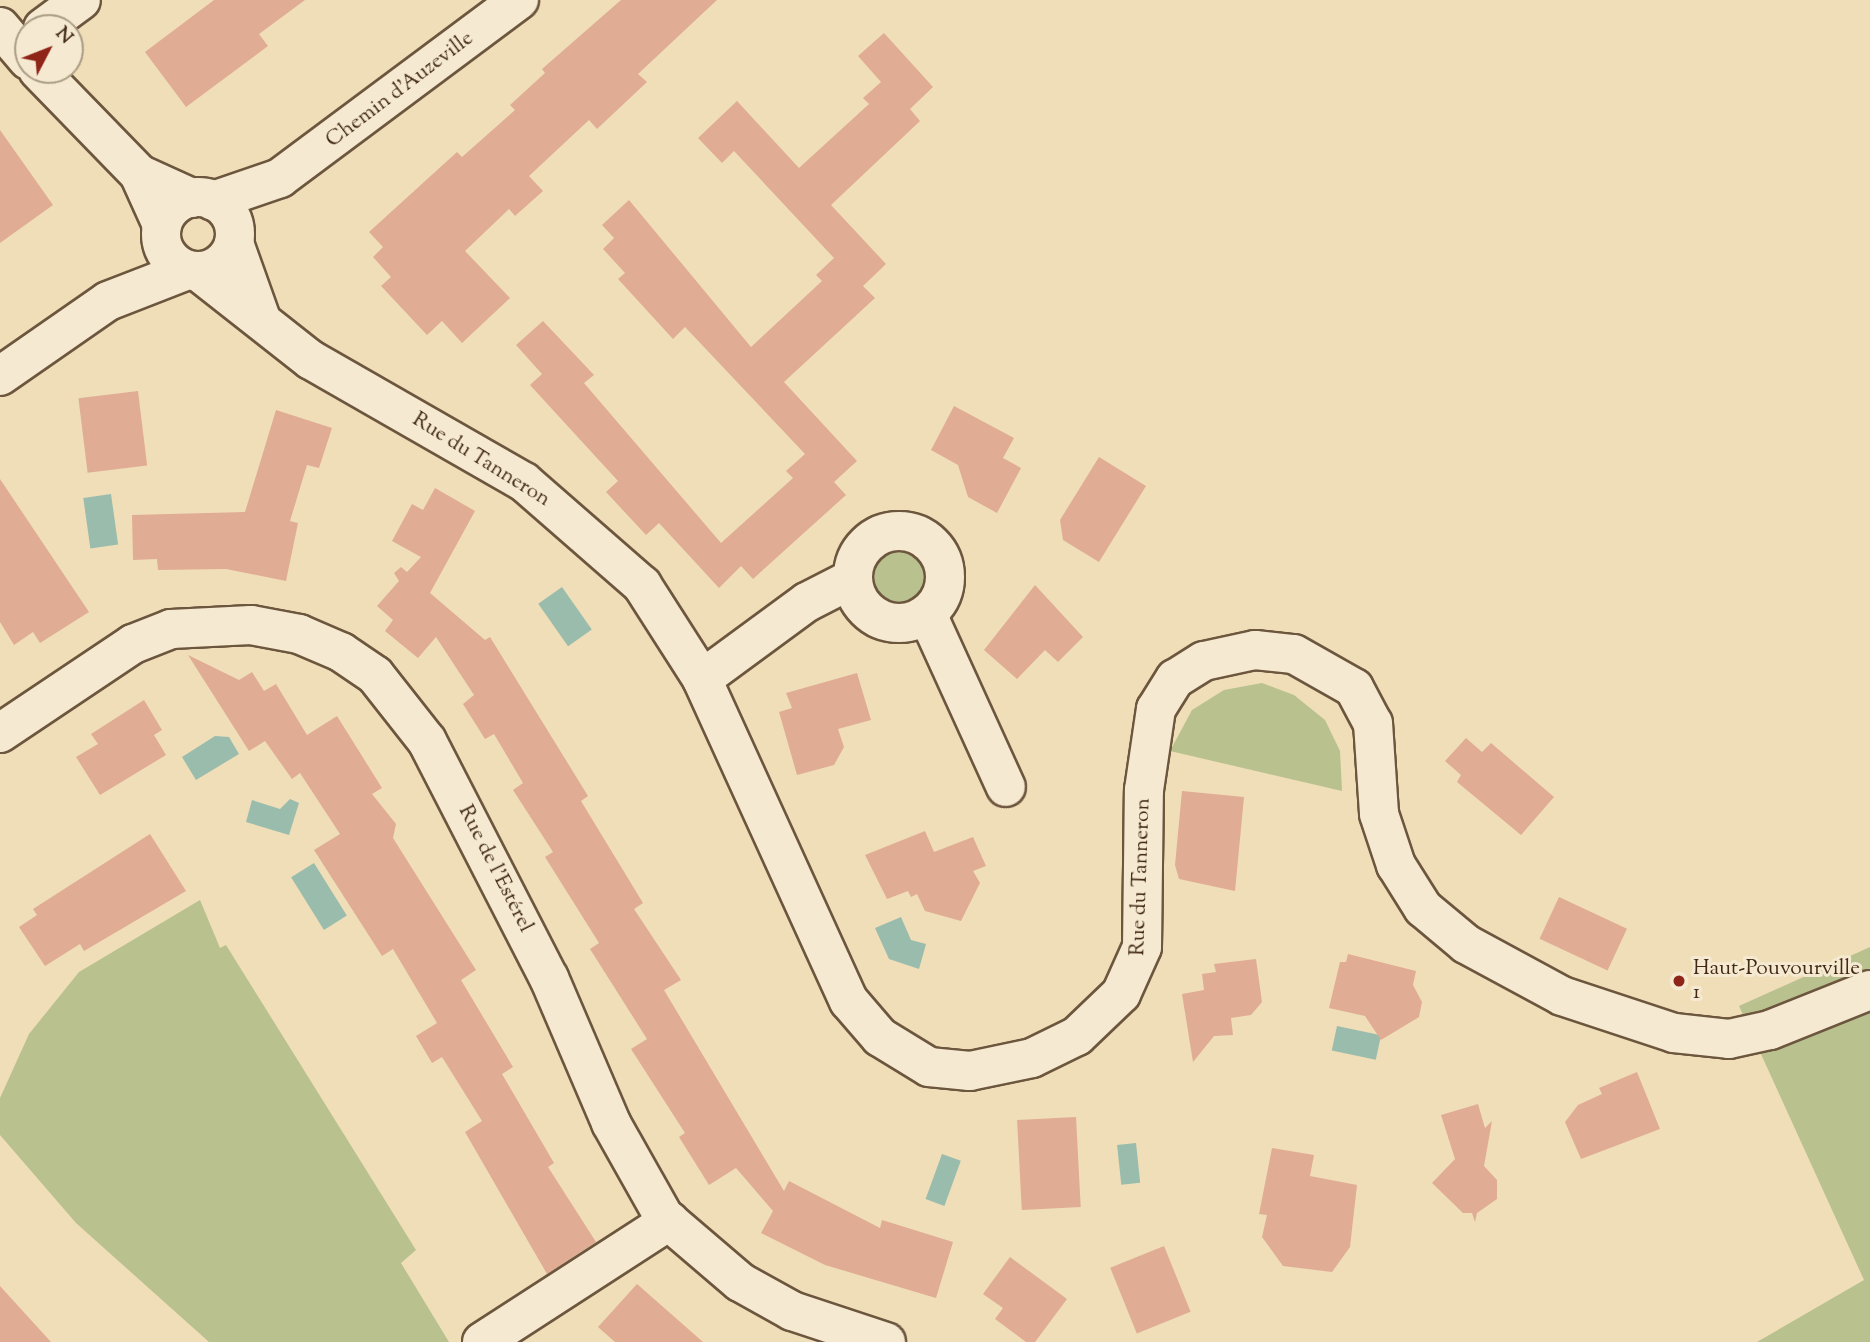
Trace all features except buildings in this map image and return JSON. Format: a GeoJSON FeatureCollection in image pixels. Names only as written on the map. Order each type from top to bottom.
{"type":"FeatureCollection","features":[{"type":"Feature","properties":{"kind":"street"},"geometry":{"type":"LineString","coordinates":[[63,14],[81,0]]}},
{"type":"Feature","properties":{"kind":"street","name":"Chemin d'Auzeville"},"geometry":{"type":"LineString","coordinates":[[0,376],[108,301],[193,271],[219,265],[235,238],[280,177],[519,0]]}},
{"type":"Feature","properties":{"kind":"street"},"geometry":{"type":"LineString","coordinates":[[57,84],[139,174],[170,259],[193,271]]}},
{"type":"Feature","properties":{"kind":"street"},"geometry":{"type":"LineString","coordinates":[[139,174],[226,209],[235,238]]}},
{"type":"Feature","properties":{"kind":"street","name":"Chemin d'Auzeville"},"geometry":{"type":"LineString","coordinates":[[108,301],[161,232],[177,203],[203,199],[280,177]]}},
{"type":"Feature","properties":{"kind":"street","name":"Rue du Tanneron"},"geometry":{"type":"LineString","coordinates":[[235,238],[260,316]]}},
{"type":"Feature","properties":{"kind":"street","name":"Rue du Tanneron"},"geometry":{"type":"LineString","coordinates":[[193,271],[260,316],[311,360],[524,482],[582,528],[642,585],[702,679],[849,1001],[880,1037],[929,1067],[970,1071],[1032,1058],[1077,1036],[1121,994],[1142,947],[1144,790],[1156,709],[1175,679],[1204,661],[1255,650],[1294,654],[1354,688],[1373,723],[1379,814],[1396,865],[1423,908],[1466,944],[1562,996],[1674,1033],[1715,1038],[1770,1030],[1870,990]]}},
{"type":"Feature","properties":{"kind":"street"},"geometry":{"type":"LineString","coordinates":[[904,531],[920,535],[945,567],[942,597],[927,614],[901,624],[881,621],[860,604],[852,579],[862,548],[876,537],[904,531]]}},
{"type":"Feature","properties":{"kind":"street"},"geometry":{"type":"LineString","coordinates":[[702,679],[807,602],[852,579]]}},
{"type":"Feature","properties":{"kind":"street"},"geometry":{"type":"LineString","coordinates":[[927,614],[1006,787]]}},
{"type":"Feature","properties":{"kind":"street","name":"Rue de l'Estérel"},"geometry":{"type":"LineString","coordinates":[[0,733],[133,644],[171,629],[251,625],[299,634],[341,652],[375,675],[427,741],[483,842],[550,978],[611,1123],[644,1188],[669,1221],[740,1282],[792,1311],[886,1342]]}},
{"type":"Feature","properties":{"kind":"street"},"geometry":{"type":"LineString","coordinates":[[482,1342],[669,1221]]}},
{"type":"Feature","properties":{"kind":"green space"},"geometry":{"type":"Polygon","coordinates":[[[899,546],[911,548],[921,555],[928,565],[928,589],[921,599],[911,606],[899,608],[887,606],[877,599],[870,589],[868,577],[870,565],[877,555],[887,548],[899,546]]]}},
{"type":"Feature","properties":{"kind":"green space"},"geometry":{"type":"Polygon","coordinates":[[[1262,683],[1294,695],[1325,720],[1340,751],[1342,791],[1170,751],[1192,710],[1224,690],[1262,683]]]}},
{"type":"Feature","properties":{"kind":"green space"},"geometry":{"type":"Polygon","coordinates":[[[200,900],[220,948],[226,945],[416,1250],[401,1263],[449,1342],[209,1342],[76,1223],[0,1135],[0,1098],[29,1034],[79,972],[200,900]]]}},
{"type":"Feature","properties":{"kind":"green space"},"geometry":{"type":"Polygon","coordinates":[[[1870,947],[1870,1342],[1757,1342],[1864,1280],[1739,1006],[1870,947]]]}},
{"type":"Feature","properties":{"kind":"shaded area"},"geometry":{"type":"Polygon","coordinates":[[[111,494],[118,545],[90,548],[83,498],[111,494]]]}},
{"type":"Feature","properties":{"kind":"shaded area"},"geometry":{"type":"Polygon","coordinates":[[[562,587],[592,630],[568,646],[538,604],[562,587]]]}},
{"type":"Feature","properties":{"kind":"shaded area"},"geometry":{"type":"Polygon","coordinates":[[[215,736],[229,737],[239,754],[196,780],[182,757],[215,736]]]}},
{"type":"Feature","properties":{"kind":"shaded area"},"geometry":{"type":"Polygon","coordinates":[[[290,799],[299,803],[289,835],[246,822],[252,800],[280,809],[290,799]]]}},
{"type":"Feature","properties":{"kind":"shaded area"},"geometry":{"type":"Polygon","coordinates":[[[314,863],[347,916],[324,930],[291,877],[314,863]]]}},
{"type":"Feature","properties":{"kind":"shaded area"},"geometry":{"type":"Polygon","coordinates":[[[901,917],[911,940],[926,944],[919,969],[889,959],[875,928],[901,917]]]}},
{"type":"Feature","properties":{"kind":"shaded area"},"geometry":{"type":"Polygon","coordinates":[[[1337,1026],[1381,1035],[1376,1060],[1332,1050],[1337,1026]]]}},
{"type":"Feature","properties":{"kind":"shaded area"},"geometry":{"type":"Polygon","coordinates":[[[1136,1143],[1140,1183],[1121,1185],[1117,1145],[1136,1143]]]}},
{"type":"Feature","properties":{"kind":"shaded area"},"geometry":{"type":"Polygon","coordinates":[[[942,1154],[961,1161],[944,1206],[926,1199],[942,1154]]]}},
{"type":"Feature","properties":{"kind":"place","name":"Haut-Pouvourville 1"},"geometry":{"type":"Point","coordinates":[1679,981]}}]}
